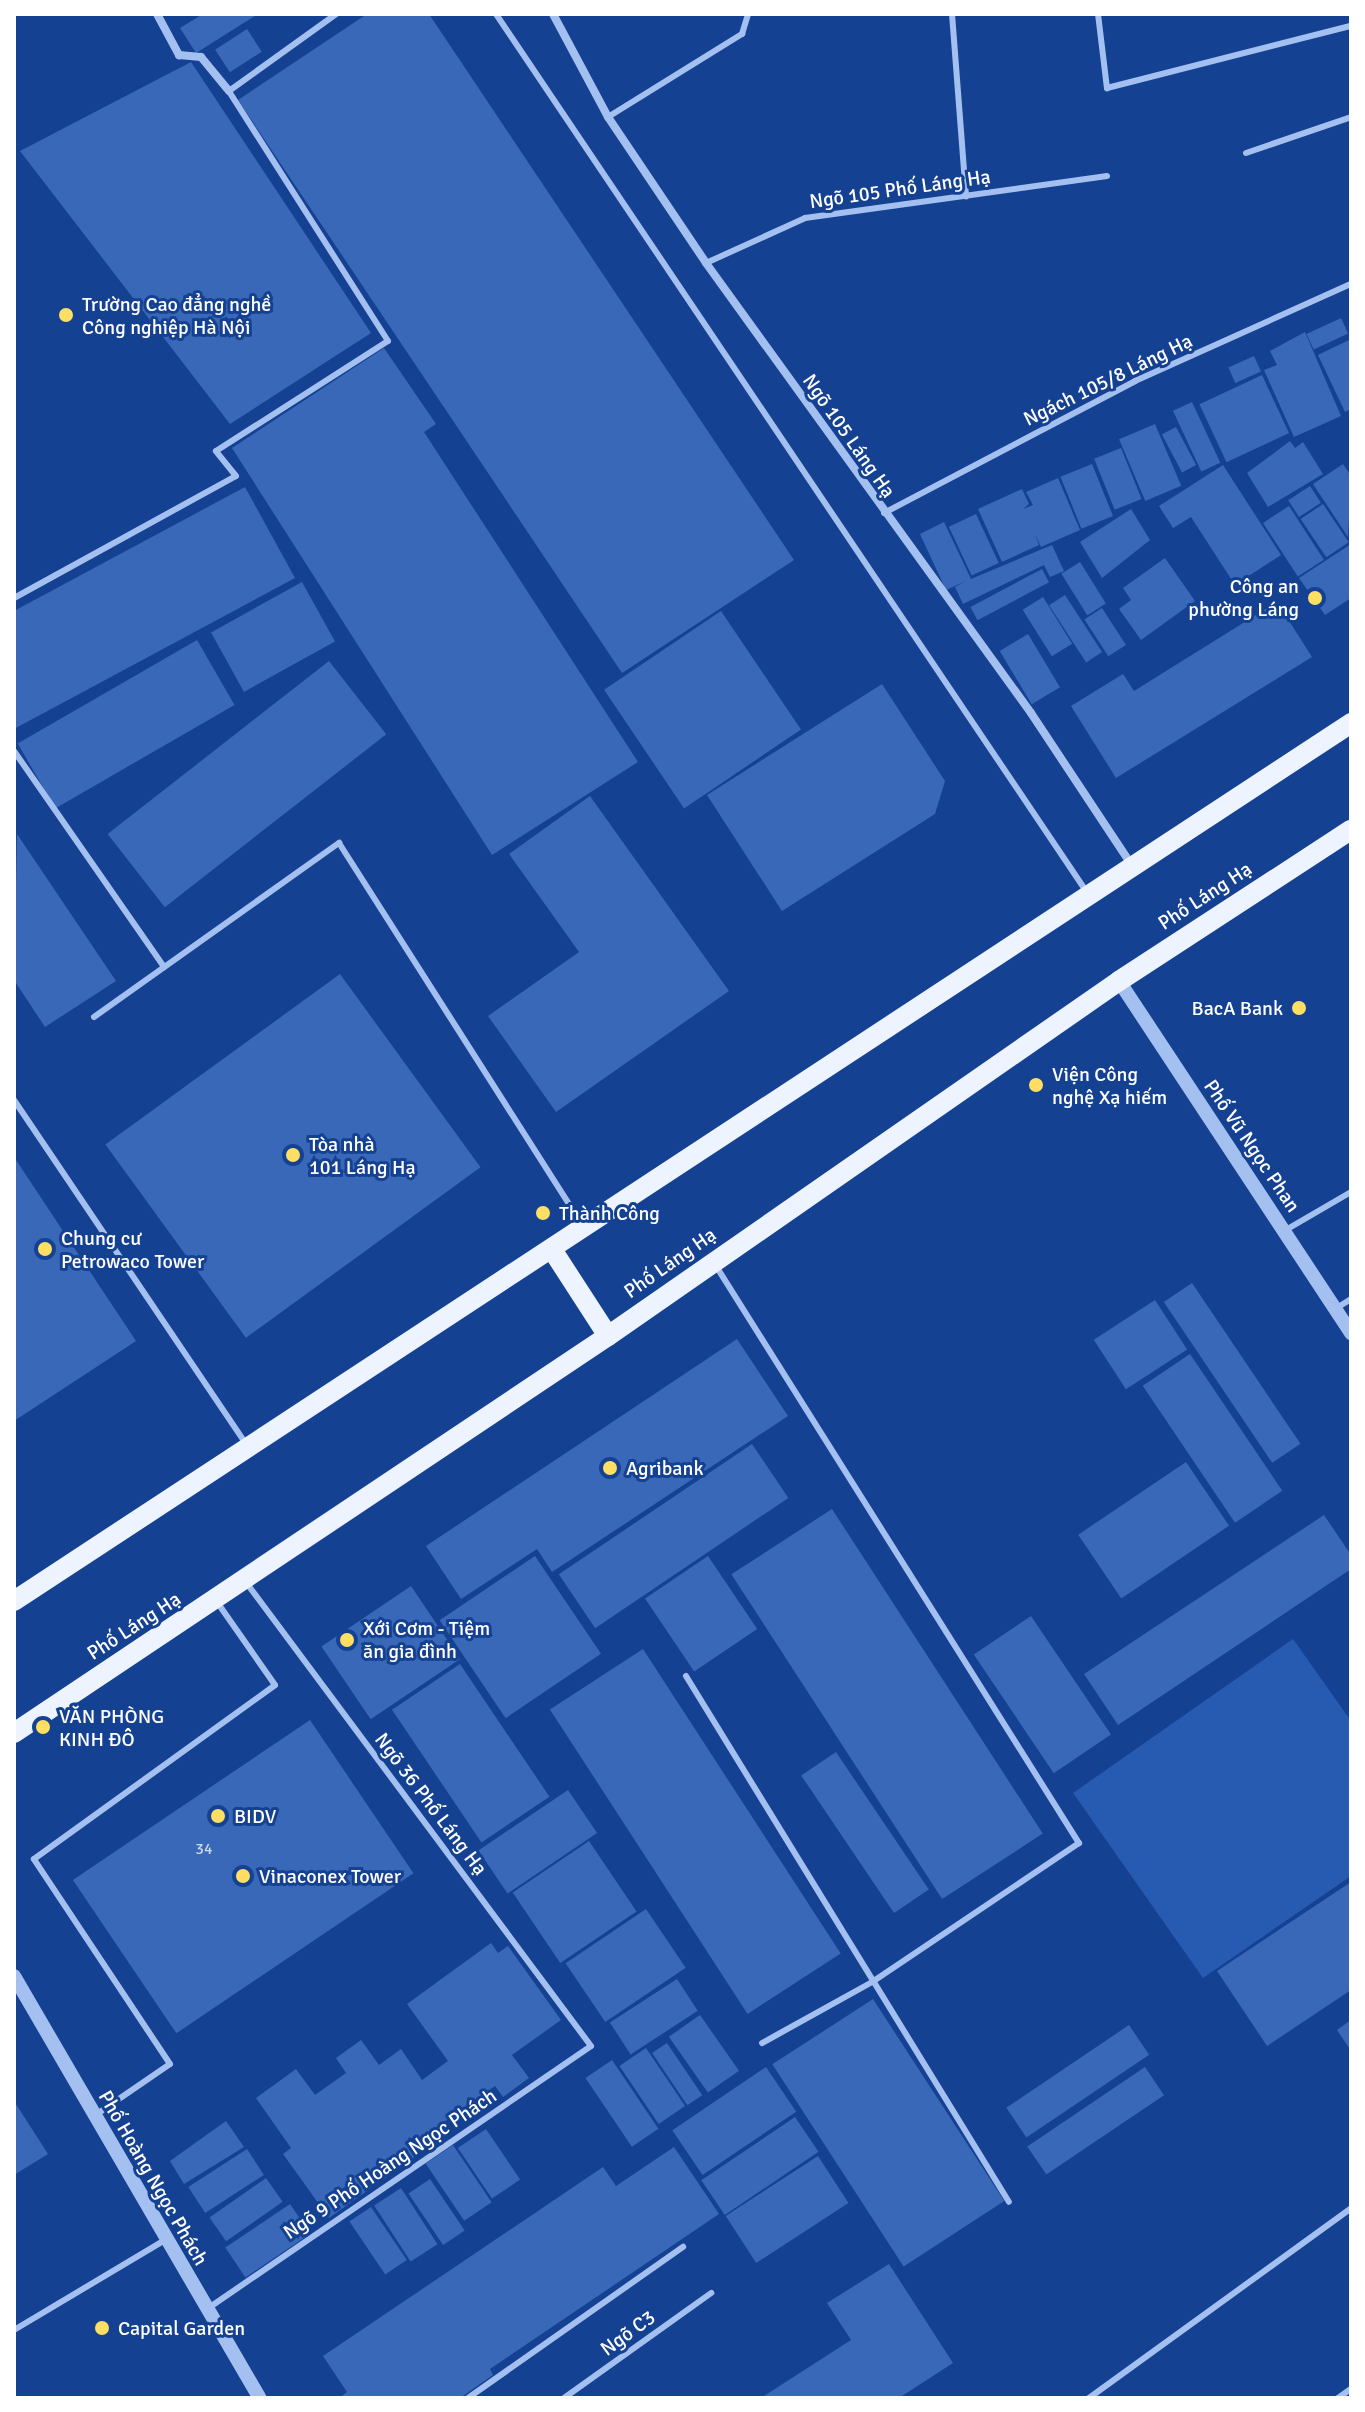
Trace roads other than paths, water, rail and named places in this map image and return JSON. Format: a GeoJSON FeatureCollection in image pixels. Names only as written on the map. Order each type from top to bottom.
{"type":"FeatureCollection","features":[{"type":"Feature","properties":{"kind":"main road"},"geometry":{"type":"LineString","coordinates":[[14,1601],[553,1251],[1351,723]]}},
{"type":"Feature","properties":{"kind":"main road","name":"Phố Láng Hạ"},"geometry":{"type":"LineString","coordinates":[[14,1733],[608,1336],[1119,981],[1351,830]]}},
{"type":"Feature","properties":{"kind":"main road"},"geometry":{"type":"LineString","coordinates":[[553,1251],[608,1336]]}},
{"type":"Feature","properties":{"kind":"street"},"geometry":{"type":"LineString","coordinates":[[157,14],[179,55],[201,57],[229,91]]}},
{"type":"Feature","properties":{"kind":"street","name":"Ngõ 105 Láng Hạ"},"geometry":{"type":"LineString","coordinates":[[553,14],[608,117],[706,263],[1031,713],[1134,868]]}},
{"type":"Feature","properties":{"kind":"street","name":"Phố Vũ Ngọc Phan"},"geometry":{"type":"LineString","coordinates":[[1119,981],[1351,1333]]}},
{"type":"Feature","properties":{"kind":"street","name":"Phố Hoàng Ngọc Phách"},"geometry":{"type":"LineString","coordinates":[[14,1976],[165,2240],[260,2398]]}},
{"type":"Feature","properties":{"kind":"lane"},"geometry":{"type":"LineString","coordinates":[[14,598],[236,476],[216,451],[388,341],[229,91],[336,14]]}},
{"type":"Feature","properties":{"kind":"lane"},"geometry":{"type":"LineString","coordinates":[[496,14],[1090,897]]}},
{"type":"Feature","properties":{"kind":"lane"},"geometry":{"type":"LineString","coordinates":[[608,117],[742,34],[748,14]]}},
{"type":"Feature","properties":{"kind":"lane"},"geometry":{"type":"LineString","coordinates":[[952,14],[966,196]]}},
{"type":"Feature","properties":{"kind":"lane"},"geometry":{"type":"LineString","coordinates":[[1098,14],[1107,88],[1351,26]]}},
{"type":"Feature","properties":{"kind":"lane"},"geometry":{"type":"LineString","coordinates":[[1246,153],[1351,117]]}},
{"type":"Feature","properties":{"kind":"lane","name":"Ngõ 105 Phố Láng Hạ"},"geometry":{"type":"LineString","coordinates":[[706,263],[805,218],[1107,176]]}},
{"type":"Feature","properties":{"kind":"lane","name":"Ngách 105/8 Láng Hạ"},"geometry":{"type":"LineString","coordinates":[[884,513],[1135,381],[1351,284]]}},
{"type":"Feature","properties":{"kind":"lane"},"geometry":{"type":"LineString","coordinates":[[14,751],[164,967]]}},
{"type":"Feature","properties":{"kind":"lane"},"geometry":{"type":"LineString","coordinates":[[94,1017],[339,843],[585,1229]]}},
{"type":"Feature","properties":{"kind":"lane"},"geometry":{"type":"LineString","coordinates":[[14,1100],[249,1448]]}},
{"type":"Feature","properties":{"kind":"lane"},"geometry":{"type":"LineString","coordinates":[[1284,1231],[1351,1192]]}},
{"type":"Feature","properties":{"kind":"lane"},"geometry":{"type":"LineString","coordinates":[[714,1263],[1079,1843],[874,1981],[762,2043]]}},
{"type":"Feature","properties":{"kind":"lane"},"geometry":{"type":"LineString","coordinates":[[1335,1309],[1351,1299]]}},
{"type":"Feature","properties":{"kind":"lane","name":"Ngõ 36 Phố Láng Hạ"},"geometry":{"type":"LineString","coordinates":[[245,1581],[591,2046]]}},
{"type":"Feature","properties":{"kind":"lane"},"geometry":{"type":"LineString","coordinates":[[94,2116],[170,2064],[34,1859],[275,1685],[216,1600]]}},
{"type":"Feature","properties":{"kind":"lane"},"geometry":{"type":"LineString","coordinates":[[686,1676],[1009,2202]]}},
{"type":"Feature","properties":{"kind":"lane","name":"Ngõ 9 Phố Hoàng Ngọc Phách"},"geometry":{"type":"LineString","coordinates":[[206,2309],[591,2046]]}},
{"type":"Feature","properties":{"kind":"lane"},"geometry":{"type":"LineString","coordinates":[[1089,2398],[1351,2208]]}},
{"type":"Feature","properties":{"kind":"lane"},"geometry":{"type":"LineString","coordinates":[[14,2330],[165,2240]]}},
{"type":"Feature","properties":{"kind":"lane"},"geometry":{"type":"LineString","coordinates":[[468,2398],[683,2247]]}},
{"type":"Feature","properties":{"kind":"lane","name":"Ngõ C3"},"geometry":{"type":"LineString","coordinates":[[564,2398],[711,2293]]}},
{"type":"Feature","properties":{"kind":"lane"},"geometry":{"type":"LineString","coordinates":[[1338,2398],[1351,2389]]}},
{"type":"Feature","properties":{"kind":"place","name":"Trường Cao đẳng nghề Công nghiệp Hà Nội"},"geometry":{"type":"Point","coordinates":[66,315]}},
{"type":"Feature","properties":{"kind":"place","name":"Công an phường Láng"},"geometry":{"type":"Point","coordinates":[1315,598]}},
{"type":"Feature","properties":{"kind":"place","name":"BacA Bank"},"geometry":{"type":"Point","coordinates":[1299,1008]}},
{"type":"Feature","properties":{"kind":"place","name":"Viện Công nghệ Xạ hiếm"},"geometry":{"type":"Point","coordinates":[1036,1085]}},
{"type":"Feature","properties":{"kind":"place","name":"Tòa nhà 101 Láng Hạ"},"geometry":{"type":"Point","coordinates":[293,1155]}},
{"type":"Feature","properties":{"kind":"place","name":"Thành Công"},"geometry":{"type":"Point","coordinates":[543,1213]}},
{"type":"Feature","properties":{"kind":"place","name":"Chung cư Petrowaco Tower"},"geometry":{"type":"Point","coordinates":[45,1249]}},
{"type":"Feature","properties":{"kind":"place","name":"Agribank"},"geometry":{"type":"Point","coordinates":[610,1468]}},
{"type":"Feature","properties":{"kind":"place","name":"Xới Cơm - Tiệm ăn gia đình"},"geometry":{"type":"Point","coordinates":[347,1640]}},
{"type":"Feature","properties":{"kind":"place","name":"VĂN PHÒNG KINH ĐÔ"},"geometry":{"type":"Point","coordinates":[43,1727]}},
{"type":"Feature","properties":{"kind":"place","name":"BIDV"},"geometry":{"type":"Point","coordinates":[218,1816]}},
{"type":"Feature","properties":{"kind":"place","name":"Vinaconex Tower"},"geometry":{"type":"Point","coordinates":[243,1876]}},
{"type":"Feature","properties":{"kind":"place","name":"Capital Garden"},"geometry":{"type":"Point","coordinates":[102,2328]}}]}
